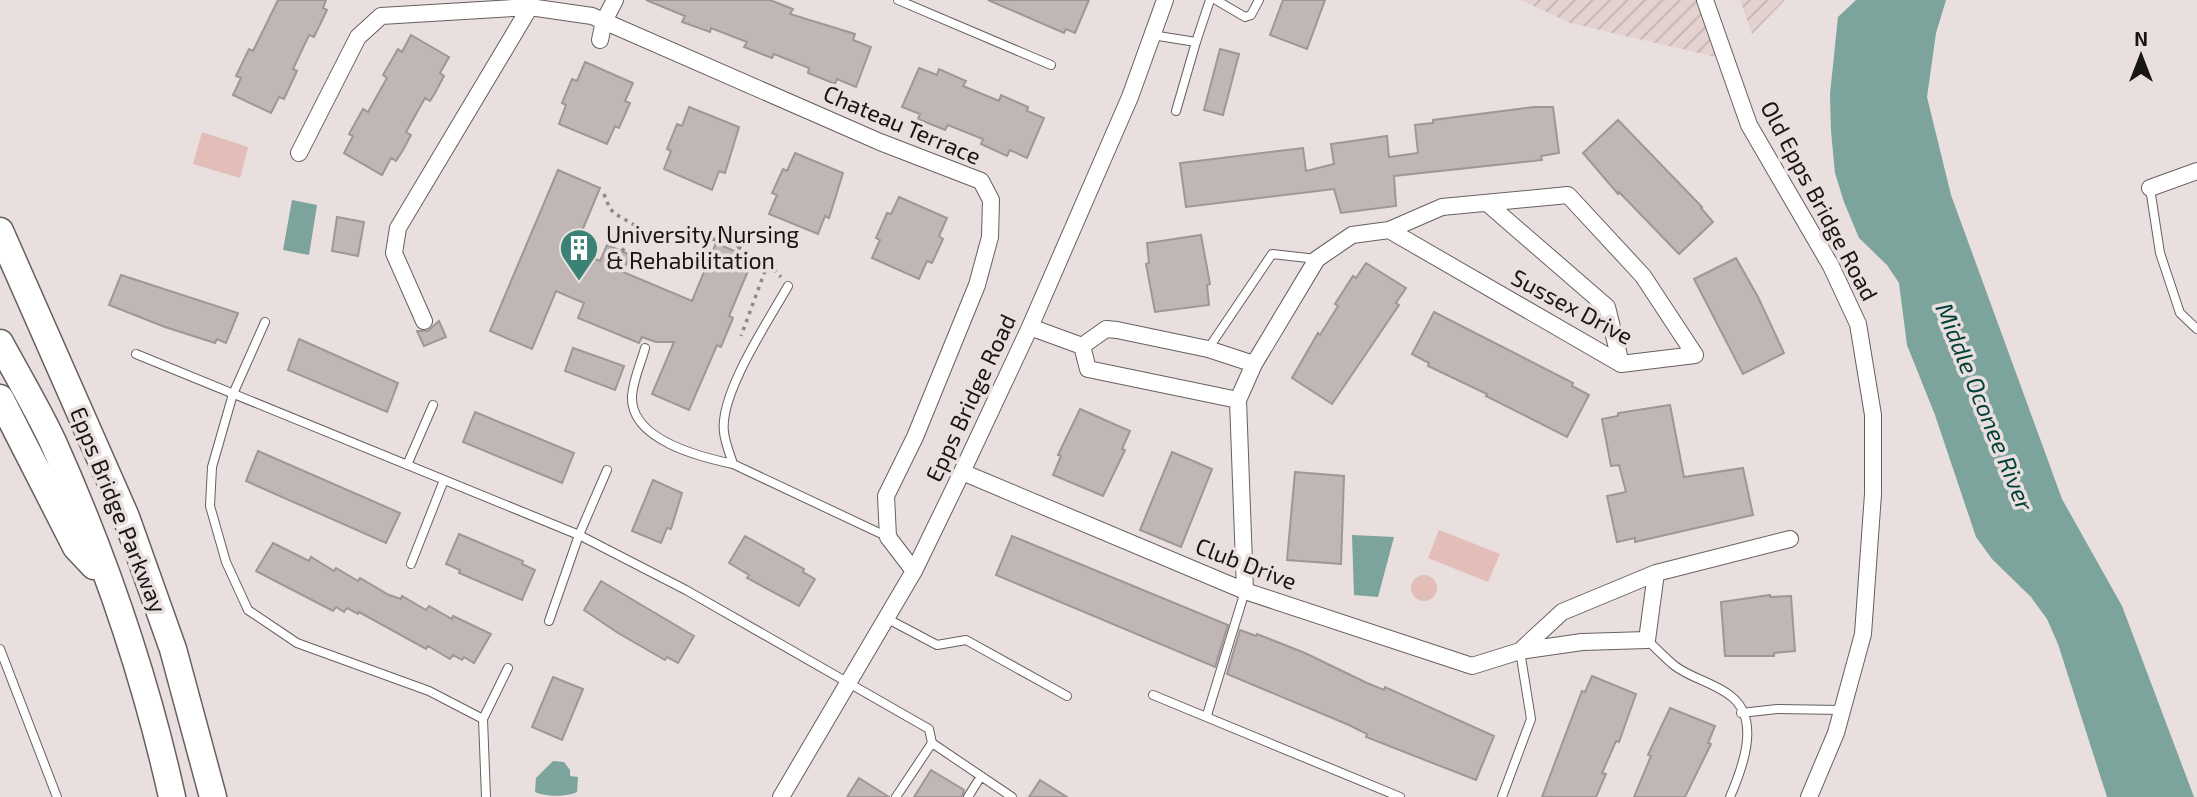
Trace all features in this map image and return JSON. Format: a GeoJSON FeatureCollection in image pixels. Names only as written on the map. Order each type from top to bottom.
{"type":"FeatureCollection","features":[{"type":"Feature","properties":{"kind":"main road","name":"Epps Bridge Parkway"},"geometry":{"type":"LineString","coordinates":[[0,231],[126,517],[173,649],[213,797]]}},
{"type":"Feature","properties":{"kind":"main road","name":"Epps Bridge Parkway"},"geometry":{"type":"LineString","coordinates":[[0,343],[52,442],[109,581],[142,674],[172,797]]}},
{"type":"Feature","properties":{"kind":"main road"},"geometry":{"type":"LineString","coordinates":[[0,398],[76,547],[109,581]]}},
{"type":"Feature","properties":{"kind":"street"},"geometry":{"type":"LineString","coordinates":[[600,40],[604,21],[615,0]]}},
{"type":"Feature","properties":{"kind":"street","name":"Epps Bridge Road"},"geometry":{"type":"LineString","coordinates":[[781,797],[914,571],[962,472],[1030,327],[1130,97],[1165,0]]}},
{"type":"Feature","properties":{"kind":"street","name":"Old Epps Bridge Road"},"geometry":{"type":"LineString","coordinates":[[1705,0],[1749,125],[1831,266],[1858,324],[1873,415],[1868,590],[1863,634],[1842,710],[1809,797]]}},
{"type":"Feature","properties":{"kind":"street"},"geometry":{"type":"LineString","coordinates":[[424,321],[394,253],[398,228],[530,7]]}},
{"type":"Feature","properties":{"kind":"street","name":"Chateau Terrace"},"geometry":{"type":"LineString","coordinates":[[299,153],[358,37],[381,16],[530,7],[592,16],[880,142],[981,181],[992,200],[990,237],[977,285],[915,437],[886,496],[888,537]]}},
{"type":"Feature","properties":{"kind":"street"},"geometry":{"type":"LineString","coordinates":[[2150,188],[2197,171]]}},
{"type":"Feature","properties":{"kind":"street","name":"Sussex Drive"},"geometry":{"type":"LineString","coordinates":[[1238,400],[1254,364],[1317,259],[1352,235],[1389,230],[1442,207],[1569,195],[1643,276],[1695,355],[1621,364],[1389,230]]}},
{"type":"Feature","properties":{"kind":"street"},"geometry":{"type":"LineString","coordinates":[[1488,203],[1607,307],[1621,364]]}},
{"type":"Feature","properties":{"kind":"street"},"geometry":{"type":"LineString","coordinates":[[1030,327],[1082,346]]}},
{"type":"Feature","properties":{"kind":"street"},"geometry":{"type":"LineString","coordinates":[[1082,346],[1106,329],[1117,330],[1208,348],[1254,364]]}},
{"type":"Feature","properties":{"kind":"street"},"geometry":{"type":"LineString","coordinates":[[1082,346],[1088,369],[1238,400],[1245,591]]}},
{"type":"Feature","properties":{"kind":"street","name":"Club Drive"},"geometry":{"type":"LineString","coordinates":[[962,472],[1245,591],[1472,666],[1520,651],[1582,642],[1647,640]]}},
{"type":"Feature","properties":{"kind":"street"},"geometry":{"type":"LineString","coordinates":[[888,537],[914,571]]}},
{"type":"Feature","properties":{"kind":"street","name":"Club Drive"},"geometry":{"type":"LineString","coordinates":[[1520,651],[1562,612],[1656,573],[1790,539]]}},
{"type":"Feature","properties":{"kind":"street"},"geometry":{"type":"LineString","coordinates":[[1647,640],[1656,573]]}},
{"type":"Feature","properties":{"kind":"lane"},"geometry":{"type":"LineString","coordinates":[[898,0],[1051,65]]}},
{"type":"Feature","properties":{"kind":"lane"},"geometry":{"type":"LineString","coordinates":[[1176,111],[1210,0]]}},
{"type":"Feature","properties":{"kind":"lane"},"geometry":{"type":"LineString","coordinates":[[1216,0],[1245,17],[1251,15],[1259,0]]}},
{"type":"Feature","properties":{"kind":"lane"},"geometry":{"type":"LineString","coordinates":[[1152,35],[1196,42]]}},
{"type":"Feature","properties":{"kind":"lane"},"geometry":{"type":"LineString","coordinates":[[2150,188],[2160,253],[2180,313],[2197,329]]}},
{"type":"Feature","properties":{"kind":"lane"},"geometry":{"type":"LineString","coordinates":[[1208,348],[1272,254],[1317,259]]}},
{"type":"Feature","properties":{"kind":"lane"},"geometry":{"type":"LineString","coordinates":[[733,464],[724,432],[725,407],[749,355],[788,286]]}},
{"type":"Feature","properties":{"kind":"lane"},"geometry":{"type":"LineString","coordinates":[[265,322],[233,394],[212,467],[210,506],[226,562],[248,610],[297,643],[429,691],[483,719]]}},
{"type":"Feature","properties":{"kind":"lane"},"geometry":{"type":"LineString","coordinates":[[645,348],[632,397],[638,418],[657,437],[695,456],[733,464],[888,537]]}},
{"type":"Feature","properties":{"kind":"lane"},"geometry":{"type":"LineString","coordinates":[[136,354],[579,535],[686,590],[847,685],[929,729],[932,743],[1012,797]]}},
{"type":"Feature","properties":{"kind":"lane"},"geometry":{"type":"LineString","coordinates":[[407,465],[433,405]]}},
{"type":"Feature","properties":{"kind":"lane"},"geometry":{"type":"LineString","coordinates":[[549,621],[579,535],[607,470]]}},
{"type":"Feature","properties":{"kind":"lane"},"geometry":{"type":"LineString","coordinates":[[411,564],[444,480]]}},
{"type":"Feature","properties":{"kind":"lane"},"geometry":{"type":"LineString","coordinates":[[1207,715],[1245,591]]}},
{"type":"Feature","properties":{"kind":"lane"},"geometry":{"type":"LineString","coordinates":[[886,618],[937,645],[966,639],[1067,696]]}},
{"type":"Feature","properties":{"kind":"lane"},"geometry":{"type":"LineString","coordinates":[[1647,640],[1676,667],[1733,697],[1747,725],[1742,768],[1730,797]]}},
{"type":"Feature","properties":{"kind":"lane"},"geometry":{"type":"LineString","coordinates":[[0,649],[57,797]]}},
{"type":"Feature","properties":{"kind":"lane"},"geometry":{"type":"LineString","coordinates":[[1502,797],[1531,719],[1520,651]]}},
{"type":"Feature","properties":{"kind":"lane"},"geometry":{"type":"LineString","coordinates":[[486,797],[483,719],[508,668]]}},
{"type":"Feature","properties":{"kind":"lane"},"geometry":{"type":"LineString","coordinates":[[1153,695],[1207,715],[1400,797]]}},
{"type":"Feature","properties":{"kind":"lane"},"geometry":{"type":"LineString","coordinates":[[1741,713],[1777,709],[1842,710]]}},
{"type":"Feature","properties":{"kind":"lane"},"geometry":{"type":"LineString","coordinates":[[896,797],[932,743]]}},
{"type":"Feature","properties":{"kind":"lane"},"geometry":{"type":"LineString","coordinates":[[968,797],[981,776]]}},
{"type":"Feature","properties":{"kind":"path"},"geometry":{"type":"LineString","coordinates":[[604,194],[610,209],[640,230],[674,243],[706,239],[737,246],[768,263],[788,286]]}},
{"type":"Feature","properties":{"kind":"path"},"geometry":{"type":"LineString","coordinates":[[622,251],[640,230]]}},
{"type":"Feature","properties":{"kind":"path"},"geometry":{"type":"LineString","coordinates":[[741,336],[768,263]]}},
{"type":"Feature","properties":{"kind":"shaded area"},"geometry":{"type":"Polygon","coordinates":[[[1521,0],[1699,0],[1716,57],[1570,23],[1521,0]]]}},
{"type":"Feature","properties":{"kind":"shaded area"},"geometry":{"type":"Polygon","coordinates":[[[1740,0],[1785,0],[1752,34],[1740,0]]]}},
{"type":"Feature","properties":{"kind":"shaded area"},"geometry":{"type":"Polygon","coordinates":[[[202,132],[248,147],[240,178],[193,164],[202,132]]]}},
{"type":"Feature","properties":{"kind":"shaded area"},"geometry":{"type":"Polygon","coordinates":[[[1439,530],[1500,554],[1488,582],[1428,558],[1439,530]]]}},
{"type":"Feature","properties":{"kind":"shaded area"},"geometry":{"type":"Polygon","coordinates":[[[1424,575],[1433,579],[1437,588],[1433,597],[1424,601],[1415,597],[1411,588],[1415,579],[1424,575]]]}},
{"type":"Feature","properties":{"kind":"water","name":"Middle Oconee River"},"geometry":{"type":"Polygon","coordinates":[[[1856,0],[1946,0],[1936,33],[1927,97],[1951,195],[2062,499],[2122,606],[2194,797],[2107,797],[2058,644],[2047,619],[2031,597],[1992,559],[1976,537],[1935,415],[1907,345],[1899,283],[1887,265],[1859,238],[1835,173],[1830,94],[1838,17],[1856,0]]]}},
{"type":"Feature","properties":{"kind":"water"},"geometry":{"type":"Polygon","coordinates":[[[292,200],[317,205],[309,255],[283,250],[292,200]]]}},
{"type":"Feature","properties":{"kind":"water"},"geometry":{"type":"Polygon","coordinates":[[[1352,535],[1394,537],[1378,597],[1354,595],[1352,535]]]}},
{"type":"Feature","properties":{"kind":"water"},"geometry":{"type":"Polygon","coordinates":[[[553,761],[564,762],[570,770],[570,776],[578,777],[577,792],[556,796],[535,792],[536,778],[553,761]]]}},
{"type":"Feature","properties":{"kind":"building"},"geometry":{"type":"Polygon","coordinates":[[[278,0],[326,0],[323,8],[327,10],[314,37],[309,35],[293,69],[297,71],[284,99],[279,97],[271,113],[233,95],[241,78],[236,76],[249,49],[253,51],[278,0]]]}},
{"type":"Feature","properties":{"kind":"building"},"geometry":{"type":"Polygon","coordinates":[[[646,0],[770,0],[793,9],[790,14],[855,34],[853,40],[871,47],[856,87],[837,79],[835,84],[808,73],[809,68],[774,54],[772,58],[744,47],[747,42],[711,28],[710,32],[682,22],[685,16],[646,0]]]}},
{"type":"Feature","properties":{"kind":"building"},"geometry":{"type":"Polygon","coordinates":[[[988,0],[1089,0],[1075,33],[1066,29],[1064,33],[988,0]]]}},
{"type":"Feature","properties":{"kind":"building"},"geometry":{"type":"Polygon","coordinates":[[[1283,0],[1325,0],[1307,49],[1270,35],[1283,0]]]}},
{"type":"Feature","properties":{"kind":"building"},"geometry":{"type":"Polygon","coordinates":[[[411,35],[449,57],[440,73],[444,76],[435,93],[430,101],[425,98],[406,132],[411,135],[403,150],[396,161],[391,158],[382,175],[344,153],[353,136],[349,134],[363,109],[368,112],[387,78],[383,75],[398,49],[402,52],[411,35]]]}},
{"type":"Feature","properties":{"kind":"building"},"geometry":{"type":"Polygon","coordinates":[[[1220,49],[1239,54],[1223,115],[1204,110],[1220,49]]]}},
{"type":"Feature","properties":{"kind":"building"},"geometry":{"type":"Polygon","coordinates":[[[585,62],[633,83],[625,101],[630,103],[619,128],[615,126],[607,144],[559,124],[566,105],[562,103],[572,79],[577,81],[585,62]]]}},
{"type":"Feature","properties":{"kind":"building"},"geometry":{"type":"Polygon","coordinates":[[[919,68],[937,75],[939,69],[966,81],[963,86],[999,101],[1001,95],[1028,107],[1027,111],[1044,118],[1027,158],[1010,150],[1007,156],[981,144],[983,139],[948,125],[945,130],[918,119],[920,114],[902,107],[919,68]]]}},
{"type":"Feature","properties":{"kind":"building"},"geometry":{"type":"Polygon","coordinates":[[[689,107],[739,127],[725,173],[719,171],[712,190],[664,169],[671,151],[667,149],[677,124],[682,126],[689,107]]]}},
{"type":"Feature","properties":{"kind":"building"},"geometry":{"type":"Polygon","coordinates":[[[1553,107],[1559,153],[1541,156],[1542,160],[1394,176],[1396,206],[1341,213],[1334,189],[1186,207],[1180,163],[1303,148],[1306,171],[1334,164],[1331,144],[1387,136],[1389,157],[1418,153],[1415,125],[1433,123],[1433,120],[1553,107]]]}},
{"type":"Feature","properties":{"kind":"building"},"geometry":{"type":"Polygon","coordinates":[[[1618,120],[1702,207],[1713,222],[1679,254],[1619,192],[1618,194],[1583,153],[1618,120]]]}},
{"type":"Feature","properties":{"kind":"building"},"geometry":{"type":"Polygon","coordinates":[[[795,153],[843,173],[829,218],[825,216],[818,234],[769,214],[777,195],[772,193],[783,169],[787,171],[795,153]]]}},
{"type":"Feature","properties":{"kind":"building","name":"University Nursing & Rehabilitation"},"geometry":{"type":"Polygon","coordinates":[[[558,170],[600,188],[574,250],[600,261],[607,245],[622,251],[630,255],[623,272],[692,301],[716,243],[753,259],[729,316],[733,318],[721,347],[717,345],[689,410],[652,394],[674,342],[656,342],[642,337],[639,343],[578,318],[584,303],[556,291],[532,349],[490,331],[558,170]]]}},
{"type":"Feature","properties":{"kind":"building"},"geometry":{"type":"Polygon","coordinates":[[[899,197],[947,218],[939,236],[943,239],[932,263],[927,261],[919,279],[872,258],[880,240],[876,238],[887,213],[891,214],[899,197]]]}},
{"type":"Feature","properties":{"kind":"building"},"geometry":{"type":"Polygon","coordinates":[[[337,217],[364,222],[358,256],[332,251],[337,217]]]}},
{"type":"Feature","properties":{"kind":"building"},"geometry":{"type":"Polygon","coordinates":[[[1201,235],[1210,284],[1207,285],[1209,305],[1155,312],[1146,264],[1149,263],[1147,243],[1201,235]]]}},
{"type":"Feature","properties":{"kind":"building"},"geometry":{"type":"Polygon","coordinates":[[[1736,258],[1784,353],[1743,374],[1694,279],[1736,258]]]}},
{"type":"Feature","properties":{"kind":"building"},"geometry":{"type":"Polygon","coordinates":[[[1366,263],[1406,288],[1396,303],[1399,305],[1332,404],[1292,378],[1318,333],[1320,335],[1338,306],[1335,304],[1353,276],[1356,278],[1366,263]]]}},
{"type":"Feature","properties":{"kind":"building"},"geometry":{"type":"Polygon","coordinates":[[[121,275],[238,313],[226,343],[217,339],[215,343],[165,327],[109,305],[121,275]]]}},
{"type":"Feature","properties":{"kind":"building"},"geometry":{"type":"Polygon","coordinates":[[[1434,312],[1573,383],[1572,386],[1589,395],[1567,437],[1428,366],[1429,363],[1412,354],[1434,312]]]}},
{"type":"Feature","properties":{"kind":"building"},"geometry":{"type":"Polygon","coordinates":[[[439,321],[446,337],[424,346],[417,331],[428,331],[439,321]]]}},
{"type":"Feature","properties":{"kind":"building"},"geometry":{"type":"Polygon","coordinates":[[[299,339],[398,383],[387,412],[288,370],[299,339]]]}},
{"type":"Feature","properties":{"kind":"building"},"geometry":{"type":"Polygon","coordinates":[[[573,348],[624,366],[615,390],[565,371],[573,348]]]}},
{"type":"Feature","properties":{"kind":"building"},"geometry":{"type":"Polygon","coordinates":[[[1670,405],[1684,477],[1743,468],[1753,515],[1635,542],[1635,538],[1617,542],[1607,496],[1626,492],[1619,465],[1611,466],[1602,419],[1618,416],[1618,413],[1670,405]]]}},
{"type":"Feature","properties":{"kind":"building"},"geometry":{"type":"Polygon","coordinates":[[[1080,409],[1130,431],[1122,449],[1125,450],[1103,496],[1053,475],[1061,456],[1058,455],[1080,409]]]}},
{"type":"Feature","properties":{"kind":"building"},"geometry":{"type":"Polygon","coordinates":[[[475,412],[574,453],[562,483],[463,442],[475,412]]]}},
{"type":"Feature","properties":{"kind":"building"},"geometry":{"type":"Polygon","coordinates":[[[258,451],[400,513],[386,543],[246,481],[258,451]]]}},
{"type":"Feature","properties":{"kind":"building"},"geometry":{"type":"Polygon","coordinates":[[[1172,452],[1212,469],[1181,547],[1140,530],[1172,452]]]}},
{"type":"Feature","properties":{"kind":"building"},"geometry":{"type":"Polygon","coordinates":[[[1295,472],[1344,476],[1341,564],[1287,560],[1295,472]]]}},
{"type":"Feature","properties":{"kind":"building"},"geometry":{"type":"Polygon","coordinates":[[[653,480],[682,493],[671,529],[667,528],[661,543],[632,531],[653,480]]]}},
{"type":"Feature","properties":{"kind":"building"},"geometry":{"type":"Polygon","coordinates":[[[459,534],[523,561],[522,564],[535,570],[522,600],[459,573],[460,570],[446,564],[459,534]]]}},
{"type":"Feature","properties":{"kind":"building"},"geometry":{"type":"Polygon","coordinates":[[[745,536],[804,569],[803,572],[815,579],[799,606],[747,578],[749,575],[729,563],[745,536]]]}},
{"type":"Feature","properties":{"kind":"building"},"geometry":{"type":"Polygon","coordinates":[[[1012,536],[1228,625],[1215,667],[996,575],[1012,536]]]}},
{"type":"Feature","properties":{"kind":"building"},"geometry":{"type":"Polygon","coordinates":[[[273,543],[309,561],[311,557],[334,571],[336,568],[358,581],[360,578],[389,595],[401,599],[402,596],[426,610],[429,606],[452,619],[453,616],[491,634],[474,663],[453,655],[450,659],[428,646],[426,649],[359,612],[358,614],[347,608],[344,612],[336,607],[333,611],[256,571],[273,543]]]}},
{"type":"Feature","properties":{"kind":"building"},"geometry":{"type":"Polygon","coordinates":[[[601,581],[694,636],[678,663],[667,657],[665,660],[584,610],[601,581]]]}},
{"type":"Feature","properties":{"kind":"building"},"geometry":{"type":"Polygon","coordinates":[[[1770,595],[1791,596],[1795,651],[1774,653],[1774,656],[1725,656],[1721,602],[1770,595]]]}},
{"type":"Feature","properties":{"kind":"building"},"geometry":{"type":"Polygon","coordinates":[[[1240,630],[1305,653],[1367,683],[1384,690],[1385,687],[1494,736],[1476,780],[1366,737],[1367,734],[1349,725],[1227,674],[1240,630]]]}},
{"type":"Feature","properties":{"kind":"building"},"geometry":{"type":"Polygon","coordinates":[[[1592,676],[1636,694],[1619,742],[1616,741],[1602,773],[1606,774],[1596,797],[1542,797],[1582,691],[1585,692],[1592,676]]]}},
{"type":"Feature","properties":{"kind":"building"},"geometry":{"type":"Polygon","coordinates":[[[553,677],[583,689],[562,740],[532,727],[553,677]]]}},
{"type":"Feature","properties":{"kind":"building"},"geometry":{"type":"Polygon","coordinates":[[[1670,708],[1715,726],[1708,743],[1711,744],[1685,797],[1634,797],[1651,756],[1648,755],[1670,708]]]}},
{"type":"Feature","properties":{"kind":"building"},"geometry":{"type":"Polygon","coordinates":[[[931,770],[964,790],[962,797],[914,797],[931,770]]]}},
{"type":"Feature","properties":{"kind":"building"},"geometry":{"type":"Polygon","coordinates":[[[859,778],[889,797],[847,797],[859,778]]]}},
{"type":"Feature","properties":{"kind":"building"},"geometry":{"type":"Polygon","coordinates":[[[1040,780],[1067,797],[1029,797],[1040,780]]]}},
{"type":"Feature","properties":{"kind":"place","name":"University Nursing & Rehabilitation"},"geometry":{"type":"Point","coordinates":[579,282]}}]}
